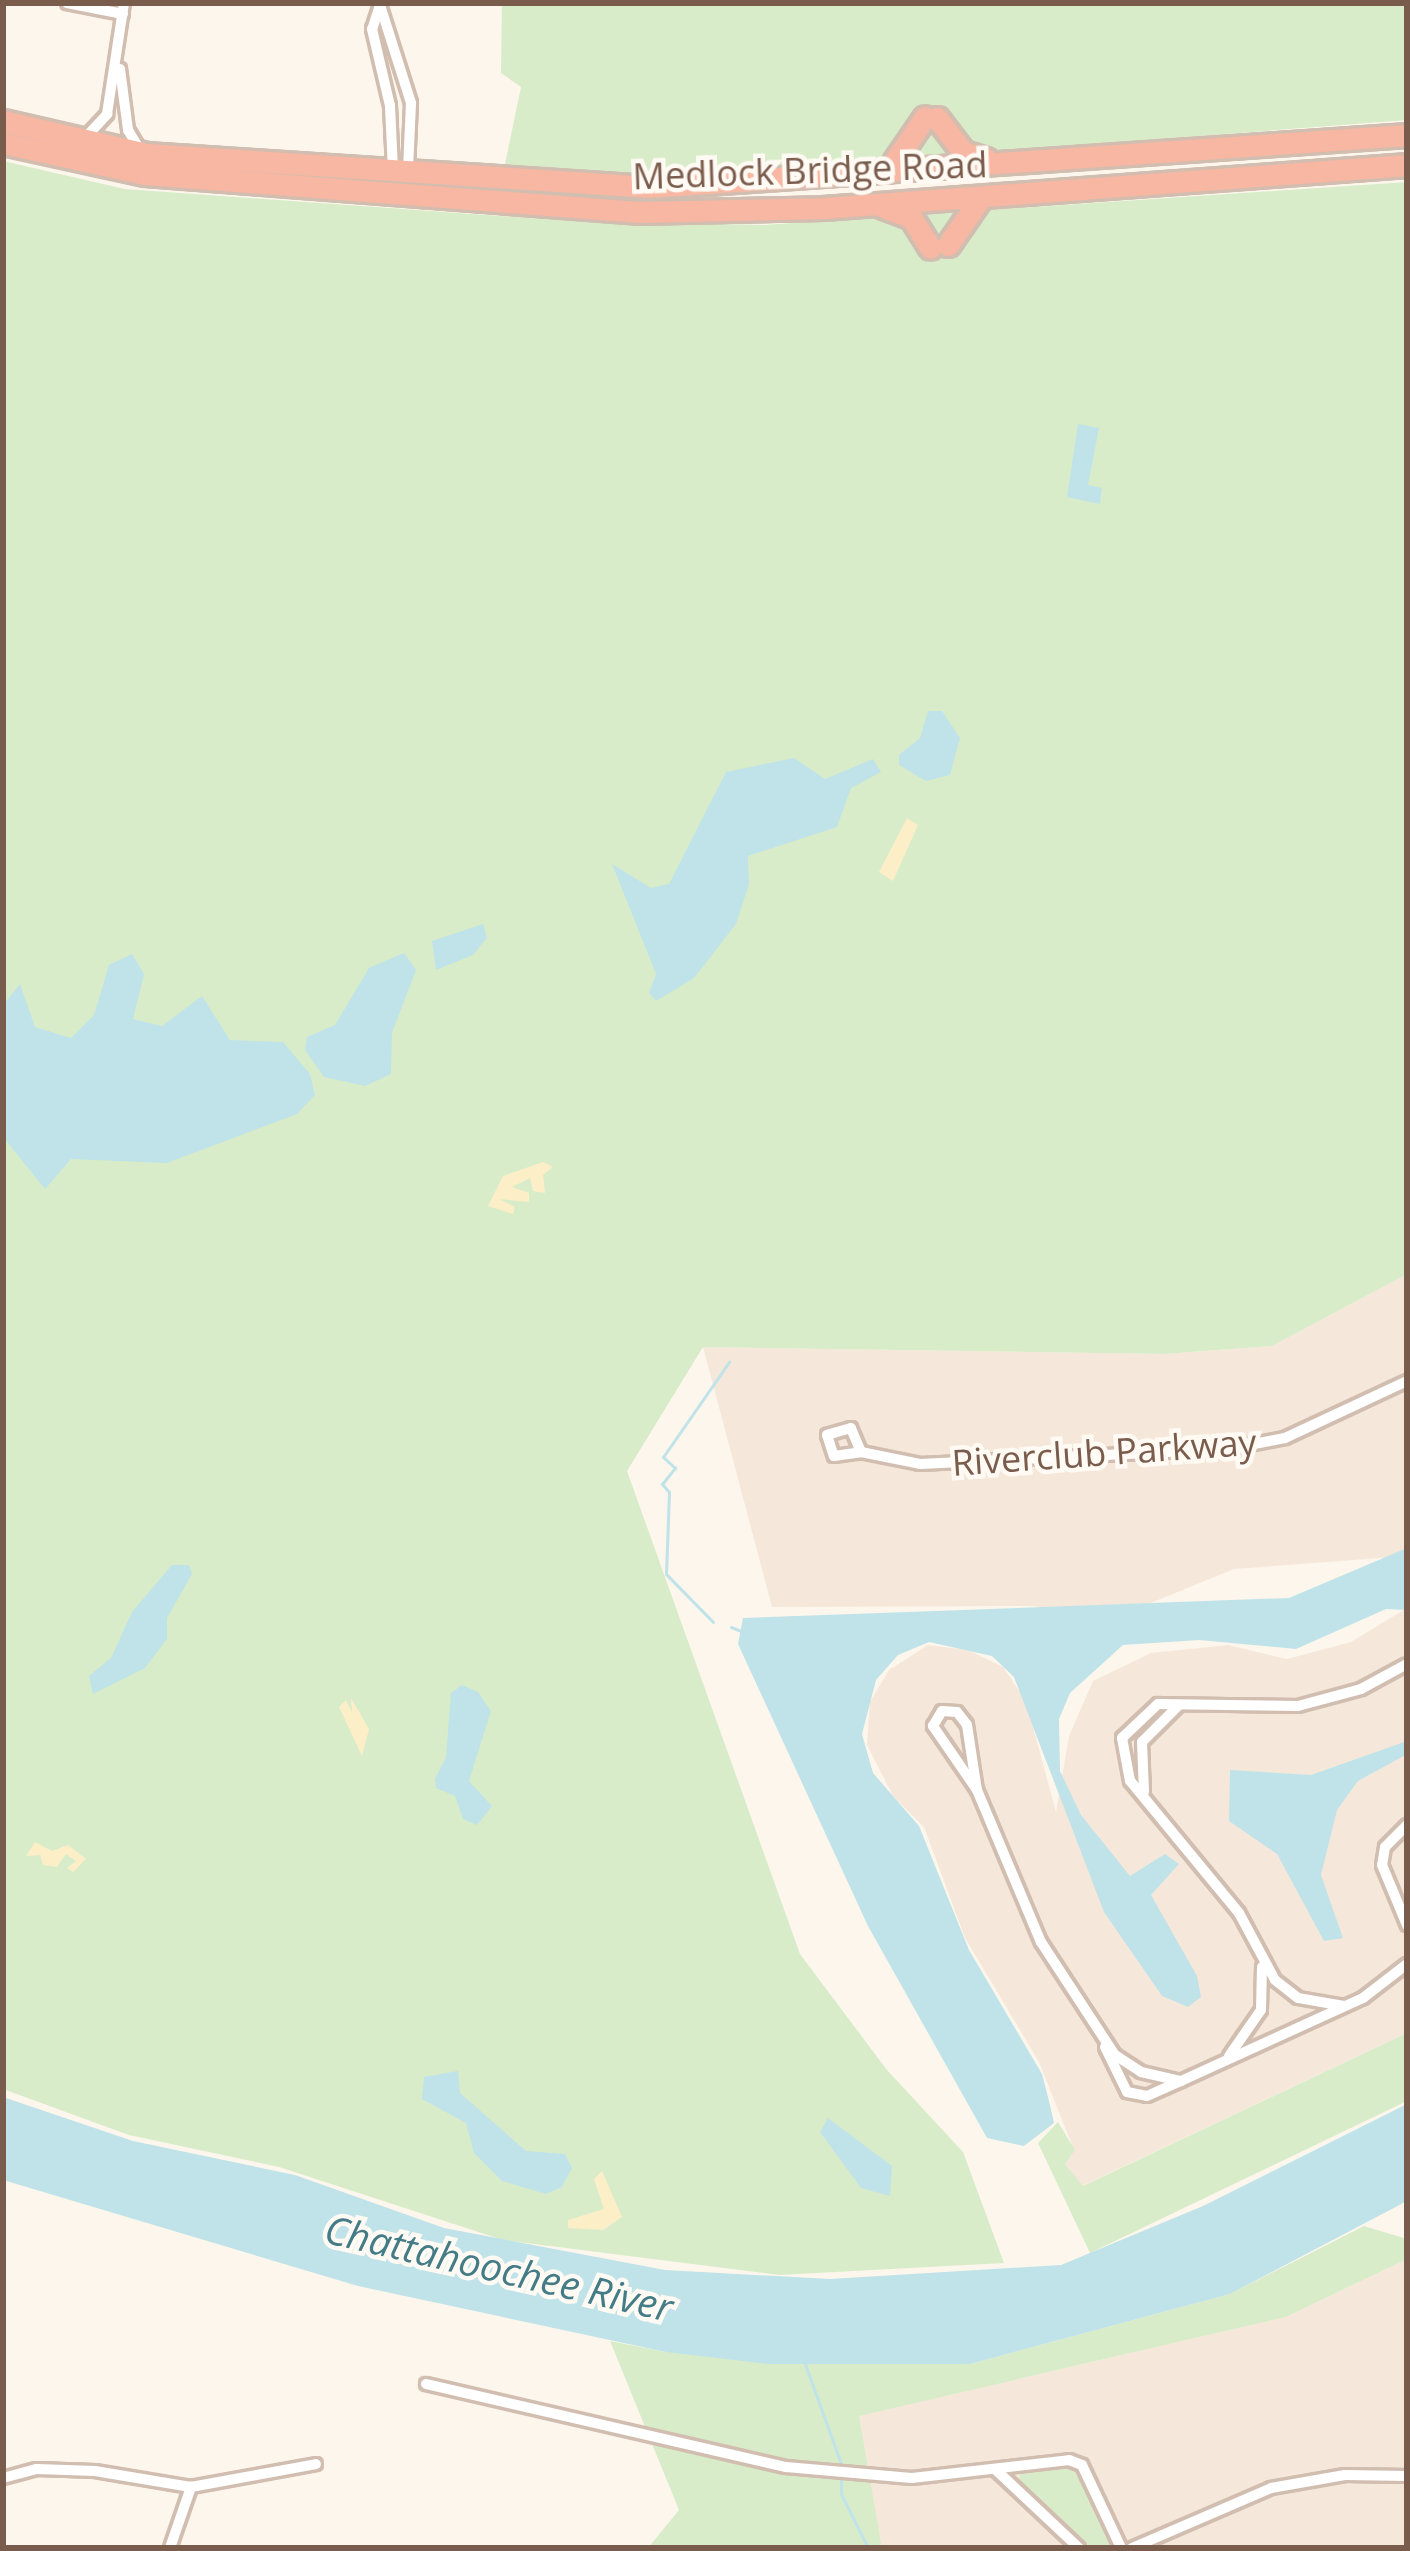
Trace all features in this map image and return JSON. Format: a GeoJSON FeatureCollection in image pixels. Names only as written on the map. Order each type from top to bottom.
{"type":"FeatureCollection","features":[{"type":"Feature","properties":{"kind":"highway"},"geometry":{"type":"LineString","coordinates":[[888,171],[931,118],[963,152],[1004,164]]}},
{"type":"Feature","properties":{"kind":"highway","name":"Medlock Bridge Road"},"geometry":{"type":"LineString","coordinates":[[3,121],[146,154],[358,172],[399,182],[434,177],[649,187],[1407,135]]}},
{"type":"Feature","properties":{"kind":"highway","name":"Medlock Bridge Road"},"geometry":{"type":"LineString","coordinates":[[3,142],[145,174],[399,182],[638,212],[870,204],[1407,165]]}},
{"type":"Feature","properties":{"kind":"highway"},"geometry":{"type":"LineString","coordinates":[[870,204],[911,217],[939,246],[981,197]]}},
{"type":"Feature","properties":{"kind":"street"},"geometry":{"type":"LineString","coordinates":[[68,3],[124,9],[120,67],[128,130],[146,154]]}},
{"type":"Feature","properties":{"kind":"street"},"geometry":{"type":"LineString","coordinates":[[380,4],[406,80],[411,151],[399,182]]}},
{"type":"Feature","properties":{"kind":"street"},"geometry":{"type":"LineString","coordinates":[[380,4],[372,29],[386,86],[399,182]]}},
{"type":"Feature","properties":{"kind":"street"},"geometry":{"type":"LineString","coordinates":[[78,141],[104,121],[120,67]]}},
{"type":"Feature","properties":{"kind":"street"},"geometry":{"type":"LineString","coordinates":[[386,86],[406,80]]}},
{"type":"Feature","properties":{"kind":"street"},"geometry":{"type":"LineString","coordinates":[[358,172],[393,146]]}},
{"type":"Feature","properties":{"kind":"street"},"geometry":{"type":"LineString","coordinates":[[411,151],[434,177]]}},
{"type":"Feature","properties":{"kind":"street","name":"Riverclub Parkway"},"geometry":{"type":"LineString","coordinates":[[862,1452],[920,1464],[1228,1449],[1285,1438],[1407,1381]]}},
{"type":"Feature","properties":{"kind":"street"},"geometry":{"type":"LineString","coordinates":[[1344,2006],[1298,1998],[1275,1980],[1239,1912],[1126,1771],[1122,1738],[1142,1712],[1179,1705],[1314,1703],[1407,1664]]}},
{"type":"Feature","properties":{"kind":"street"},"geometry":{"type":"LineString","coordinates":[[1146,1797],[1137,1768],[1142,1742],[1179,1705]]}},
{"type":"Feature","properties":{"kind":"street"},"geometry":{"type":"LineString","coordinates":[[977,1790],[967,1725],[957,1712],[942,1711],[933,1726],[977,1790],[1041,1942],[1102,2038],[1127,2092],[1147,2096],[1216,2065],[1344,2006],[1407,1964]]}},
{"type":"Feature","properties":{"kind":"street"},"geometry":{"type":"LineString","coordinates":[[1407,1825],[1385,1847],[1382,1864],[1407,1924]]}},
{"type":"Feature","properties":{"kind":"street"},"geometry":{"type":"LineString","coordinates":[[1216,2065],[1247,2038],[1261,2010],[1266,1979],[1258,1951]]}},
{"type":"Feature","properties":{"kind":"street"},"geometry":{"type":"LineString","coordinates":[[1102,2038],[1141,2072],[1181,2080]]}},
{"type":"Feature","properties":{"kind":"street"},"geometry":{"type":"LineString","coordinates":[[426,2384],[720,2456],[851,2474],[1082,2465],[1121,2548]]}},
{"type":"Feature","properties":{"kind":"street"},"geometry":{"type":"LineString","coordinates":[[3,2478],[37,2469],[94,2471],[191,2487],[316,2464]]}},
{"type":"Feature","properties":{"kind":"street"},"geometry":{"type":"LineString","coordinates":[[996,2470],[1079,2548]]}},
{"type":"Feature","properties":{"kind":"street"},"geometry":{"type":"LineString","coordinates":[[1132,2548],[1271,2488],[1345,2475],[1407,2476]]}},
{"type":"Feature","properties":{"kind":"street"},"geometry":{"type":"LineString","coordinates":[[170,2548],[191,2487]]}},
{"type":"Feature","properties":{"kind":"shaded area"},"geometry":{"type":"Polygon","coordinates":[[[1407,1274],[1407,1556],[1234,1569],[1131,1611],[1076,1620],[1035,1606],[772,1607],[703,1347],[1164,1354],[1272,1346],[1407,1274]]]}},
{"type":"Feature","properties":{"kind":"shaded area"},"geometry":{"type":"Polygon","coordinates":[[[1407,1608],[1407,2033],[1082,2186],[1065,2164],[1074,2150],[1039,2062],[965,1938],[924,1827],[893,1796],[867,1745],[870,1702],[889,1670],[928,1645],[968,1650],[1003,1667],[1026,1701],[1056,1812],[1069,1736],[1093,1681],[1151,1653],[1228,1645],[1287,1659],[1351,1642],[1407,1608]]]}},
{"type":"Feature","properties":{"kind":"shaded area"},"geometry":{"type":"Polygon","coordinates":[[[1407,2259],[1407,2548],[882,2548],[858,2416],[1286,2317],[1407,2259]]]}},
{"type":"Feature","properties":{"kind":"green space"},"geometry":{"type":"Polygon","coordinates":[[[502,3],[1407,3],[1407,120],[733,172],[525,175],[505,164],[521,87],[501,73],[502,3]]]}},
{"type":"Feature","properties":{"kind":"green space"},"geometry":{"type":"Polygon","coordinates":[[[3,161],[125,189],[557,220],[764,225],[1407,182],[1407,1274],[1272,1346],[1164,1354],[703,1347],[627,1471],[800,1954],[887,2070],[963,2152],[1004,2263],[779,2275],[503,2240],[279,2167],[129,2135],[3,2089],[3,161]]]}},
{"type":"Feature","properties":{"kind":"green space"},"geometry":{"type":"Polygon","coordinates":[[[1407,2033],[1407,2101],[1090,2253],[1038,2143],[1058,2122],[1075,2150],[1065,2164],[1083,2186],[1407,2033]]]}},
{"type":"Feature","properties":{"kind":"green space"},"geometry":{"type":"Polygon","coordinates":[[[1364,2226],[1407,2239],[1407,2259],[1286,2317],[859,2416],[882,2548],[648,2548],[679,2510],[610,2341],[666,2352],[970,2364],[1230,2294],[1364,2226]]]}},
{"type":"Feature","properties":{"kind":"green space"},"geometry":{"type":"Polygon","coordinates":[[[1076,2468],[1111,2539],[1108,2548],[1088,2548],[1018,2483],[1021,2473],[1076,2468]]]}},
{"type":"Feature","properties":{"kind":"sand"},"geometry":{"type":"Polygon","coordinates":[[[907,818],[918,825],[893,881],[879,872],[907,818]]]}},
{"type":"Feature","properties":{"kind":"sand"},"geometry":{"type":"Polygon","coordinates":[[[543,1162],[553,1167],[543,1175],[545,1193],[533,1191],[530,1178],[512,1187],[529,1193],[529,1202],[499,1199],[515,1207],[513,1214],[488,1206],[503,1176],[543,1162]]]}},
{"type":"Feature","properties":{"kind":"sand"},"geometry":{"type":"Polygon","coordinates":[[[351,1698],[369,1729],[362,1756],[339,1707],[346,1700],[352,1712],[351,1698]]]}},
{"type":"Feature","properties":{"kind":"sand"},"geometry":{"type":"Polygon","coordinates":[[[35,1842],[52,1851],[68,1845],[86,1859],[73,1872],[67,1868],[76,1861],[66,1854],[57,1867],[43,1865],[40,1855],[26,1856],[35,1842]]]}},
{"type":"Feature","properties":{"kind":"sand"},"geometry":{"type":"Polygon","coordinates":[[[602,2171],[622,2217],[603,2230],[568,2228],[568,2220],[604,2209],[594,2179],[602,2171]]]}},
{"type":"Feature","properties":{"kind":"water"},"geometry":{"type":"Polygon","coordinates":[[[1078,424],[1099,428],[1088,485],[1102,488],[1100,504],[1067,497],[1078,424]]]}},
{"type":"Feature","properties":{"kind":"water"},"geometry":{"type":"Polygon","coordinates":[[[928,711],[942,711],[960,738],[950,775],[926,781],[899,765],[899,755],[920,738],[928,711]]]}},
{"type":"Feature","properties":{"kind":"water"},"geometry":{"type":"Polygon","coordinates":[[[794,758],[825,779],[873,759],[881,772],[851,788],[837,827],[748,856],[749,884],[736,924],[694,978],[656,1001],[649,993],[656,974],[612,864],[651,888],[669,884],[726,772],[794,758]]]}},
{"type":"Feature","properties":{"kind":"water"},"geometry":{"type":"Polygon","coordinates":[[[483,924],[487,938],[473,955],[436,970],[432,941],[483,924]]]}},
{"type":"Feature","properties":{"kind":"water"},"geometry":{"type":"Polygon","coordinates":[[[404,953],[416,970],[392,1033],[391,1074],[365,1086],[324,1077],[305,1050],[307,1037],[335,1025],[369,968],[404,953]]]}},
{"type":"Feature","properties":{"kind":"water"},"geometry":{"type":"Polygon","coordinates":[[[132,954],[144,974],[133,1019],[162,1026],[202,996],[230,1040],[283,1042],[310,1074],[315,1095],[297,1114],[167,1163],[71,1159],[45,1189],[3,1137],[3,1005],[20,984],[35,1027],[71,1038],[94,1015],[109,965],[132,954]]]}},
{"type":"Feature","properties":{"kind":"water"},"geometry":{"type":"Polygon","coordinates":[[[1407,1548],[1407,1610],[1386,1609],[1296,1649],[1199,1640],[1123,1645],[1070,1693],[1059,1719],[1060,1771],[1081,1815],[1130,1876],[1165,1854],[1179,1864],[1151,1895],[1197,1976],[1201,1997],[1188,2007],[1162,1996],[1104,1912],[1014,1677],[992,1656],[929,1642],[898,1655],[876,1680],[862,1734],[873,1773],[919,1826],[969,1950],[1042,2074],[1050,2105],[1054,2123],[1024,2146],[987,2138],[868,1926],[738,1644],[743,1618],[1289,1598],[1407,1548]]]}},
{"type":"Feature","properties":{"kind":"water"},"geometry":{"type":"Polygon","coordinates":[[[172,1565],[189,1565],[192,1574],[167,1618],[167,1639],[145,1668],[93,1694],[89,1676],[111,1658],[132,1612],[172,1565]]]}},
{"type":"Feature","properties":{"kind":"water"},"geometry":{"type":"Polygon","coordinates":[[[462,1685],[478,1692],[491,1711],[469,1781],[492,1806],[477,1825],[463,1819],[455,1796],[436,1788],[435,1779],[446,1757],[451,1693],[462,1685]]]}},
{"type":"Feature","properties":{"kind":"water"},"geometry":{"type":"Polygon","coordinates":[[[1407,1741],[1407,1754],[1358,1781],[1337,1810],[1321,1875],[1343,1938],[1324,1941],[1277,1854],[1229,1821],[1230,1770],[1311,1775],[1407,1741]]]}},
{"type":"Feature","properties":{"kind":"water"},"geometry":{"type":"Polygon","coordinates":[[[458,2071],[460,2093],[526,2151],[565,2154],[572,2168],[562,2187],[546,2194],[502,2181],[474,2153],[466,2123],[422,2099],[424,2077],[458,2071]]]}},
{"type":"Feature","properties":{"kind":"water","name":"Chattahoochee River"},"geometry":{"type":"Polygon","coordinates":[[[3,2097],[133,2141],[295,2175],[444,2228],[665,2270],[830,2279],[1061,2265],[1203,2206],[1407,2104],[1407,2201],[1230,2294],[970,2364],[768,2364],[666,2352],[358,2286],[3,2180],[3,2097]]]}},
{"type":"Feature","properties":{"kind":"water"},"geometry":{"type":"Polygon","coordinates":[[[828,2118],[892,2166],[890,2196],[861,2188],[820,2132],[828,2118]]]}},
{"type":"Feature","properties":{"kind":"waterway"},"geometry":{"type":"LineString","coordinates":[[713,1622],[666,1574],[669,1492],[662,1484],[675,1468],[663,1457],[729,1362]]}},
{"type":"Feature","properties":{"kind":"waterway"},"geometry":{"type":"LineString","coordinates":[[731,1627],[741,1631]]}},
{"type":"Feature","properties":{"kind":"waterway"},"geometry":{"type":"LineString","coordinates":[[804,2361],[841,2464],[841,2494],[868,2548]]}}]}
